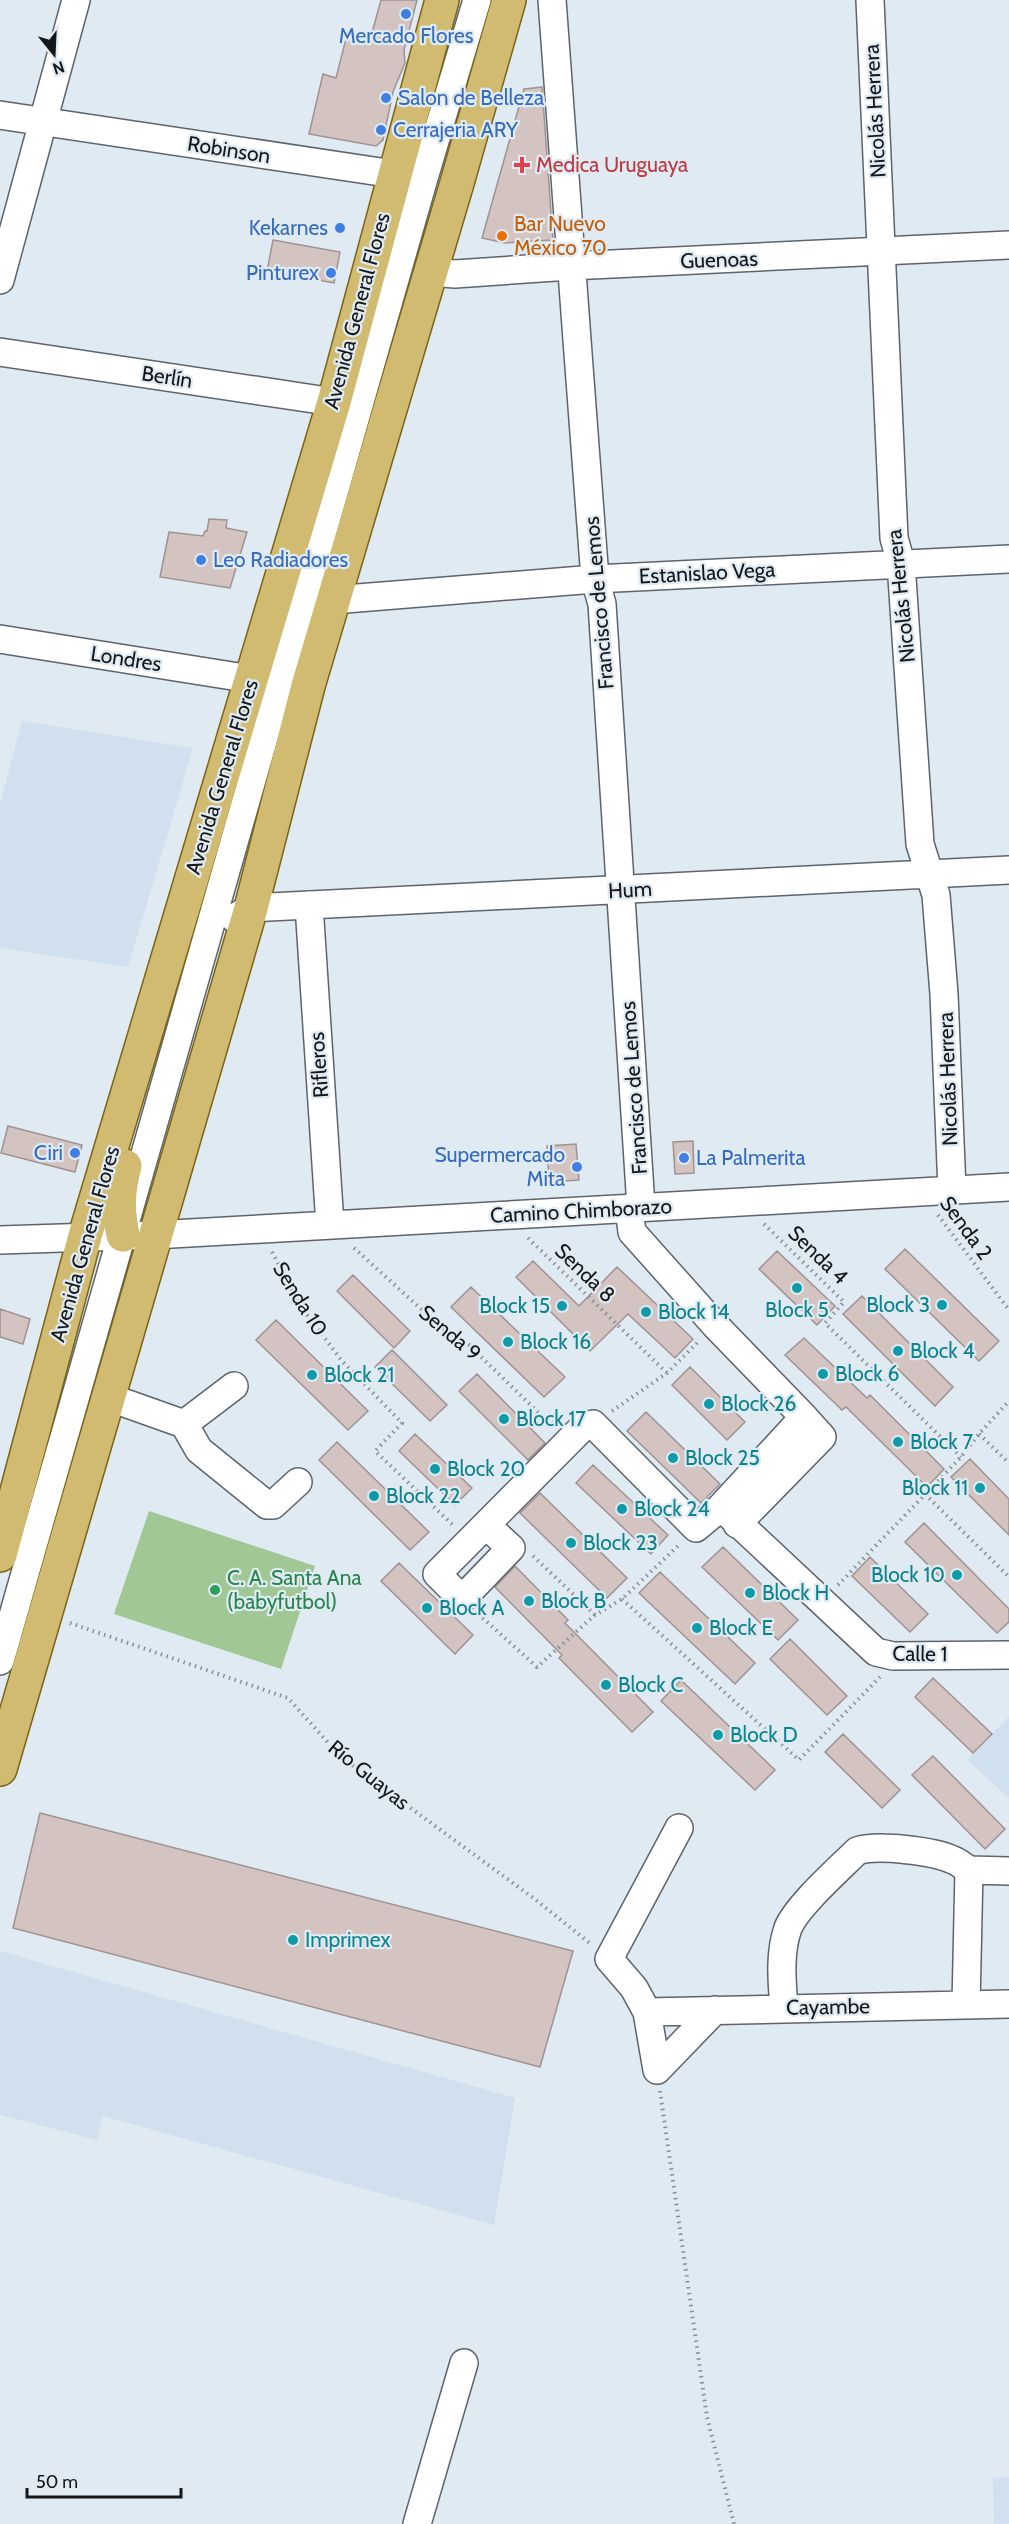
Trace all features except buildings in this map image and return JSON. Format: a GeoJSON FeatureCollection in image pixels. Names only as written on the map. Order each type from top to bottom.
{"type":"FeatureCollection","features":[{"type":"Feature","properties":{"kind":"main road","name":"Avenida General Flores"},"geometry":{"type":"LineString","coordinates":[[0,1555],[85,1236],[334,402],[409,176],[442,0]]}},
{"type":"Feature","properties":{"kind":"main road","name":"Avenida General Flores"},"geometry":{"type":"LineString","coordinates":[[0,1769],[47,1615],[108,1397],[139,1235],[251,908],[308,686],[458,183],[498,3]]}},
{"type":"Feature","properties":{"kind":"main road"},"geometry":{"type":"LineString","coordinates":[[139,1235],[118,1209],[118,1192],[174,994],[177,973],[174,938]]}},
{"type":"Feature","properties":{"kind":"street"},"geometry":{"type":"LineString","coordinates":[[0,280],[76,0]]}},
{"type":"Feature","properties":{"kind":"street","name":"Francisco de Lemos"},"geometry":{"type":"LineString","coordinates":[[552,0],[595,579],[602,604],[621,891],[635,1207]]}},
{"type":"Feature","properties":{"kind":"street","name":"Nicolás Herrera"},"geometry":{"type":"LineString","coordinates":[[870,0],[894,538],[901,563],[921,843],[936,895],[944,994],[952,1190]]}},
{"type":"Feature","properties":{"kind":"street","name":"Avenida General Flores"},"geometry":{"type":"LineString","coordinates":[[0,1661],[68,1422],[95,1390],[132,1271],[188,1005],[409,176],[498,3]]}},
{"type":"Feature","properties":{"kind":"street","name":"Robinson"},"geometry":{"type":"LineString","coordinates":[[0,115],[458,183]]}},
{"type":"Feature","properties":{"kind":"street","name":"Guenoas"},"geometry":{"type":"LineString","coordinates":[[430,272],[456,274],[570,266],[882,253],[1009,245]]}},
{"type":"Feature","properties":{"kind":"street","name":"Berlín"},"geometry":{"type":"LineString","coordinates":[[0,352],[334,402]]}},
{"type":"Feature","properties":{"kind":"street","name":"Estanislao Vega"},"geometry":{"type":"LineString","coordinates":[[333,600],[595,579],[1009,559]]}},
{"type":"Feature","properties":{"kind":"street","name":"Londres"},"geometry":{"type":"LineString","coordinates":[[0,639],[251,679]]}},
{"type":"Feature","properties":{"kind":"street","name":"Hum"},"geometry":{"type":"LineString","coordinates":[[251,908],[1009,870]]}},
{"type":"Feature","properties":{"kind":"street","name":"Rifleros"},"geometry":{"type":"LineString","coordinates":[[309,906],[330,1225]]}},
{"type":"Feature","properties":{"kind":"street"},"geometry":{"type":"LineString","coordinates":[[188,1005],[211,986],[232,919],[251,908]]}},
{"type":"Feature","properties":{"kind":"street","name":"Camino Chimborazo"},"geometry":{"type":"LineString","coordinates":[[0,1239],[139,1235],[1009,1187]]}},
{"type":"Feature","properties":{"kind":"street"},"geometry":{"type":"LineString","coordinates":[[478,1533],[512,1548],[462,1599],[436,1574],[478,1533],[583,1431],[696,1528],[729,1515],[822,1437],[715,1325],[632,1232],[635,1207]]}},
{"type":"Feature","properties":{"kind":"street"},"geometry":{"type":"LineString","coordinates":[[184,1424],[234,1386]]}},
{"type":"Feature","properties":{"kind":"street"},"geometry":{"type":"LineString","coordinates":[[108,1397],[184,1424],[199,1450],[267,1505],[273,1505],[298,1482]]}},
{"type":"Feature","properties":{"kind":"street","name":"Avenida General Flores"},"geometry":{"type":"LineString","coordinates":[[0,1555],[20,1530],[33,1483],[40,1472],[59,1454]]}},
{"type":"Feature","properties":{"kind":"street","name":"Calle 1"},"geometry":{"type":"LineString","coordinates":[[729,1515],[876,1652],[893,1656],[1009,1655]]}},
{"type":"Feature","properties":{"kind":"street"},"geometry":{"type":"LineString","coordinates":[[657,2070],[647,2012],[634,1988],[609,1959],[679,1828]]}},
{"type":"Feature","properties":{"kind":"street"},"geometry":{"type":"LineString","coordinates":[[784,2008],[782,1954],[789,1927],[800,1911],[856,1851],[867,1847],[910,1851],[952,1859],[969,1870],[1009,1870]]}},
{"type":"Feature","properties":{"kind":"street"},"geometry":{"type":"LineString","coordinates":[[966,2005],[969,1870]]}},
{"type":"Feature","properties":{"kind":"street","name":"Cayambe"},"geometry":{"type":"LineString","coordinates":[[647,2012],[1009,2004]]}},
{"type":"Feature","properties":{"kind":"street"},"geometry":{"type":"LineString","coordinates":[[657,2070],[715,2010]]}},
{"type":"Feature","properties":{"kind":"street"},"geometry":{"type":"LineString","coordinates":[[417,2524],[464,2363]]}},
{"type":"Feature","properties":{"kind":"path","name":"Senda 2"},"geometry":{"type":"LineString","coordinates":[[921,1192],[1009,1310]]}},
{"type":"Feature","properties":{"kind":"path","name":"Senda 4"},"geometry":{"type":"LineString","coordinates":[[742,1203],[844,1302],[825,1323],[960,1457]]}},
{"type":"Feature","properties":{"kind":"path","name":"Senda 8"},"geometry":{"type":"LineString","coordinates":[[519,1214],[520,1230],[667,1373]]}},
{"type":"Feature","properties":{"kind":"path","name":"Senda 9"},"geometry":{"type":"LineString","coordinates":[[330,1225],[442,1328],[469,1345],[544,1418],[583,1431]]}},
{"type":"Feature","properties":{"kind":"path","name":"Senda 10"},"geometry":{"type":"LineString","coordinates":[[264,1228],[273,1256],[302,1308],[342,1361],[402,1423],[375,1451],[478,1533]]}},
{"type":"Feature","properties":{"kind":"path"},"geometry":{"type":"LineString","coordinates":[[583,1431],[667,1373],[715,1325]]}},
{"type":"Feature","properties":{"kind":"path"},"geometry":{"type":"LineString","coordinates":[[821,1603],[960,1457],[1009,1401]]}},
{"type":"Feature","properties":{"kind":"path"},"geometry":{"type":"LineString","coordinates":[[978,1434],[1009,1463]]}},
{"type":"Feature","properties":{"kind":"path"},"geometry":{"type":"LineString","coordinates":[[925,1494],[1009,1577]]}},
{"type":"Feature","properties":{"kind":"path"},"geometry":{"type":"LineString","coordinates":[[462,1599],[537,1667],[595,1615],[622,1599],[696,1528]]}},
{"type":"Feature","properties":{"kind":"path"},"geometry":{"type":"LineString","coordinates":[[512,1548],[528,1550],[595,1615]]}},
{"type":"Feature","properties":{"kind":"path"},"geometry":{"type":"LineString","coordinates":[[622,1599],[799,1760],[880,1677],[876,1652]]}},
{"type":"Feature","properties":{"kind":"path","name":"Río Guayas"},"geometry":{"type":"LineString","coordinates":[[47,1615],[288,1698],[341,1757],[532,1897],[609,1959]]}},
{"type":"Feature","properties":{"kind":"path"},"geometry":{"type":"LineString","coordinates":[[657,2070],[707,2417],[734,2524]]}},
{"type":"Feature","properties":{"kind":"shaded area"},"geometry":{"type":"Polygon","coordinates":[[[22,721],[193,748],[128,967],[0,948],[0,804],[22,721]]]}},
{"type":"Feature","properties":{"kind":"shaded area"},"geometry":{"type":"Polygon","coordinates":[[[1009,1716],[1009,1798],[967,1760],[1009,1716]]]}},
{"type":"Feature","properties":{"kind":"shaded area"},"geometry":{"type":"Polygon","coordinates":[[[0,1951],[515,2098],[494,2225],[103,2116],[97,2140],[0,2115],[0,1951]]]}},
{"type":"Feature","properties":{"kind":"shaded area"},"geometry":{"type":"Polygon","coordinates":[[[1009,2477],[1009,2524],[994,2524],[993,2478],[1009,2477]]]}},
{"type":"Feature","properties":{"kind":"green space","name":"C. A. Santa Ana (babyfutbol)"},"geometry":{"type":"Polygon","coordinates":[[[149,1511],[315,1566],[281,1669],[114,1614],[149,1511]]]}},
{"type":"Feature","properties":{"kind":"place","name":"Mercado Flores"},"geometry":{"type":"Point","coordinates":[406,14]}},
{"type":"Feature","properties":{"kind":"place","name":"Salon de Belleza"},"geometry":{"type":"Point","coordinates":[386,98]}},
{"type":"Feature","properties":{"kind":"place","name":"Cerrajeria ARY"},"geometry":{"type":"Point","coordinates":[381,130]}},
{"type":"Feature","properties":{"kind":"place","name":"Medica Uruguaya"},"geometry":{"type":"Point","coordinates":[522,165]}},
{"type":"Feature","properties":{"kind":"place","name":"Kekarnes"},"geometry":{"type":"Point","coordinates":[340,228]}},
{"type":"Feature","properties":{"kind":"place","name":"Bar Nuevo México 70"},"geometry":{"type":"Point","coordinates":[502,236]}},
{"type":"Feature","properties":{"kind":"place","name":"Pinturex"},"geometry":{"type":"Point","coordinates":[331,273]}},
{"type":"Feature","properties":{"kind":"place","name":"Leo Radiadores"},"geometry":{"type":"Point","coordinates":[201,560]}},
{"type":"Feature","properties":{"kind":"place","name":"Ciri"},"geometry":{"type":"Point","coordinates":[75,1153]}},
{"type":"Feature","properties":{"kind":"place","name":"La Palmerita"},"geometry":{"type":"Point","coordinates":[684,1158]}},
{"type":"Feature","properties":{"kind":"place","name":"Supermercado Mita"},"geometry":{"type":"Point","coordinates":[577,1167]}},
{"type":"Feature","properties":{"kind":"place","name":"Block 5"},"geometry":{"type":"Point","coordinates":[797,1288]}},
{"type":"Feature","properties":{"kind":"place","name":"Block 3"},"geometry":{"type":"Point","coordinates":[942,1305]}},
{"type":"Feature","properties":{"kind":"place","name":"Block 15"},"geometry":{"type":"Point","coordinates":[562,1306]}},
{"type":"Feature","properties":{"kind":"place","name":"Block 14"},"geometry":{"type":"Point","coordinates":[646,1312]}},
{"type":"Feature","properties":{"kind":"place","name":"Block 16"},"geometry":{"type":"Point","coordinates":[508,1342]}},
{"type":"Feature","properties":{"kind":"place","name":"Block 4"},"geometry":{"type":"Point","coordinates":[898,1351]}},
{"type":"Feature","properties":{"kind":"place","name":"Block 6"},"geometry":{"type":"Point","coordinates":[823,1374]}},
{"type":"Feature","properties":{"kind":"place","name":"Block 21"},"geometry":{"type":"Point","coordinates":[312,1375]}},
{"type":"Feature","properties":{"kind":"place","name":"Block 26"},"geometry":{"type":"Point","coordinates":[709,1404]}},
{"type":"Feature","properties":{"kind":"place","name":"Block 17"},"geometry":{"type":"Point","coordinates":[504,1419]}},
{"type":"Feature","properties":{"kind":"place","name":"Block 7"},"geometry":{"type":"Point","coordinates":[898,1442]}},
{"type":"Feature","properties":{"kind":"place","name":"Block 25"},"geometry":{"type":"Point","coordinates":[673,1458]}},
{"type":"Feature","properties":{"kind":"place","name":"Block 20"},"geometry":{"type":"Point","coordinates":[435,1469]}},
{"type":"Feature","properties":{"kind":"place","name":"Block 11"},"geometry":{"type":"Point","coordinates":[980,1488]}},
{"type":"Feature","properties":{"kind":"place","name":"Block 22"},"geometry":{"type":"Point","coordinates":[374,1496]}},
{"type":"Feature","properties":{"kind":"place","name":"Block 24"},"geometry":{"type":"Point","coordinates":[622,1509]}},
{"type":"Feature","properties":{"kind":"place","name":"Block 23"},"geometry":{"type":"Point","coordinates":[571,1543]}},
{"type":"Feature","properties":{"kind":"place","name":"Block 10"},"geometry":{"type":"Point","coordinates":[957,1575]}},
{"type":"Feature","properties":{"kind":"place","name":"C. A. Santa Ana (babyfutbol)"},"geometry":{"type":"Point","coordinates":[215,1590]}},
{"type":"Feature","properties":{"kind":"place","name":"Block H"},"geometry":{"type":"Point","coordinates":[750,1593]}},
{"type":"Feature","properties":{"kind":"place","name":"Block B"},"geometry":{"type":"Point","coordinates":[529,1601]}},
{"type":"Feature","properties":{"kind":"place","name":"Block A"},"geometry":{"type":"Point","coordinates":[427,1608]}},
{"type":"Feature","properties":{"kind":"place","name":"Block E"},"geometry":{"type":"Point","coordinates":[697,1628]}},
{"type":"Feature","properties":{"kind":"place","name":"Block C"},"geometry":{"type":"Point","coordinates":[606,1685]}},
{"type":"Feature","properties":{"kind":"place","name":"Block D"},"geometry":{"type":"Point","coordinates":[718,1735]}},
{"type":"Feature","properties":{"kind":"place","name":"Imprimex"},"geometry":{"type":"Point","coordinates":[293,1940]}}]}
